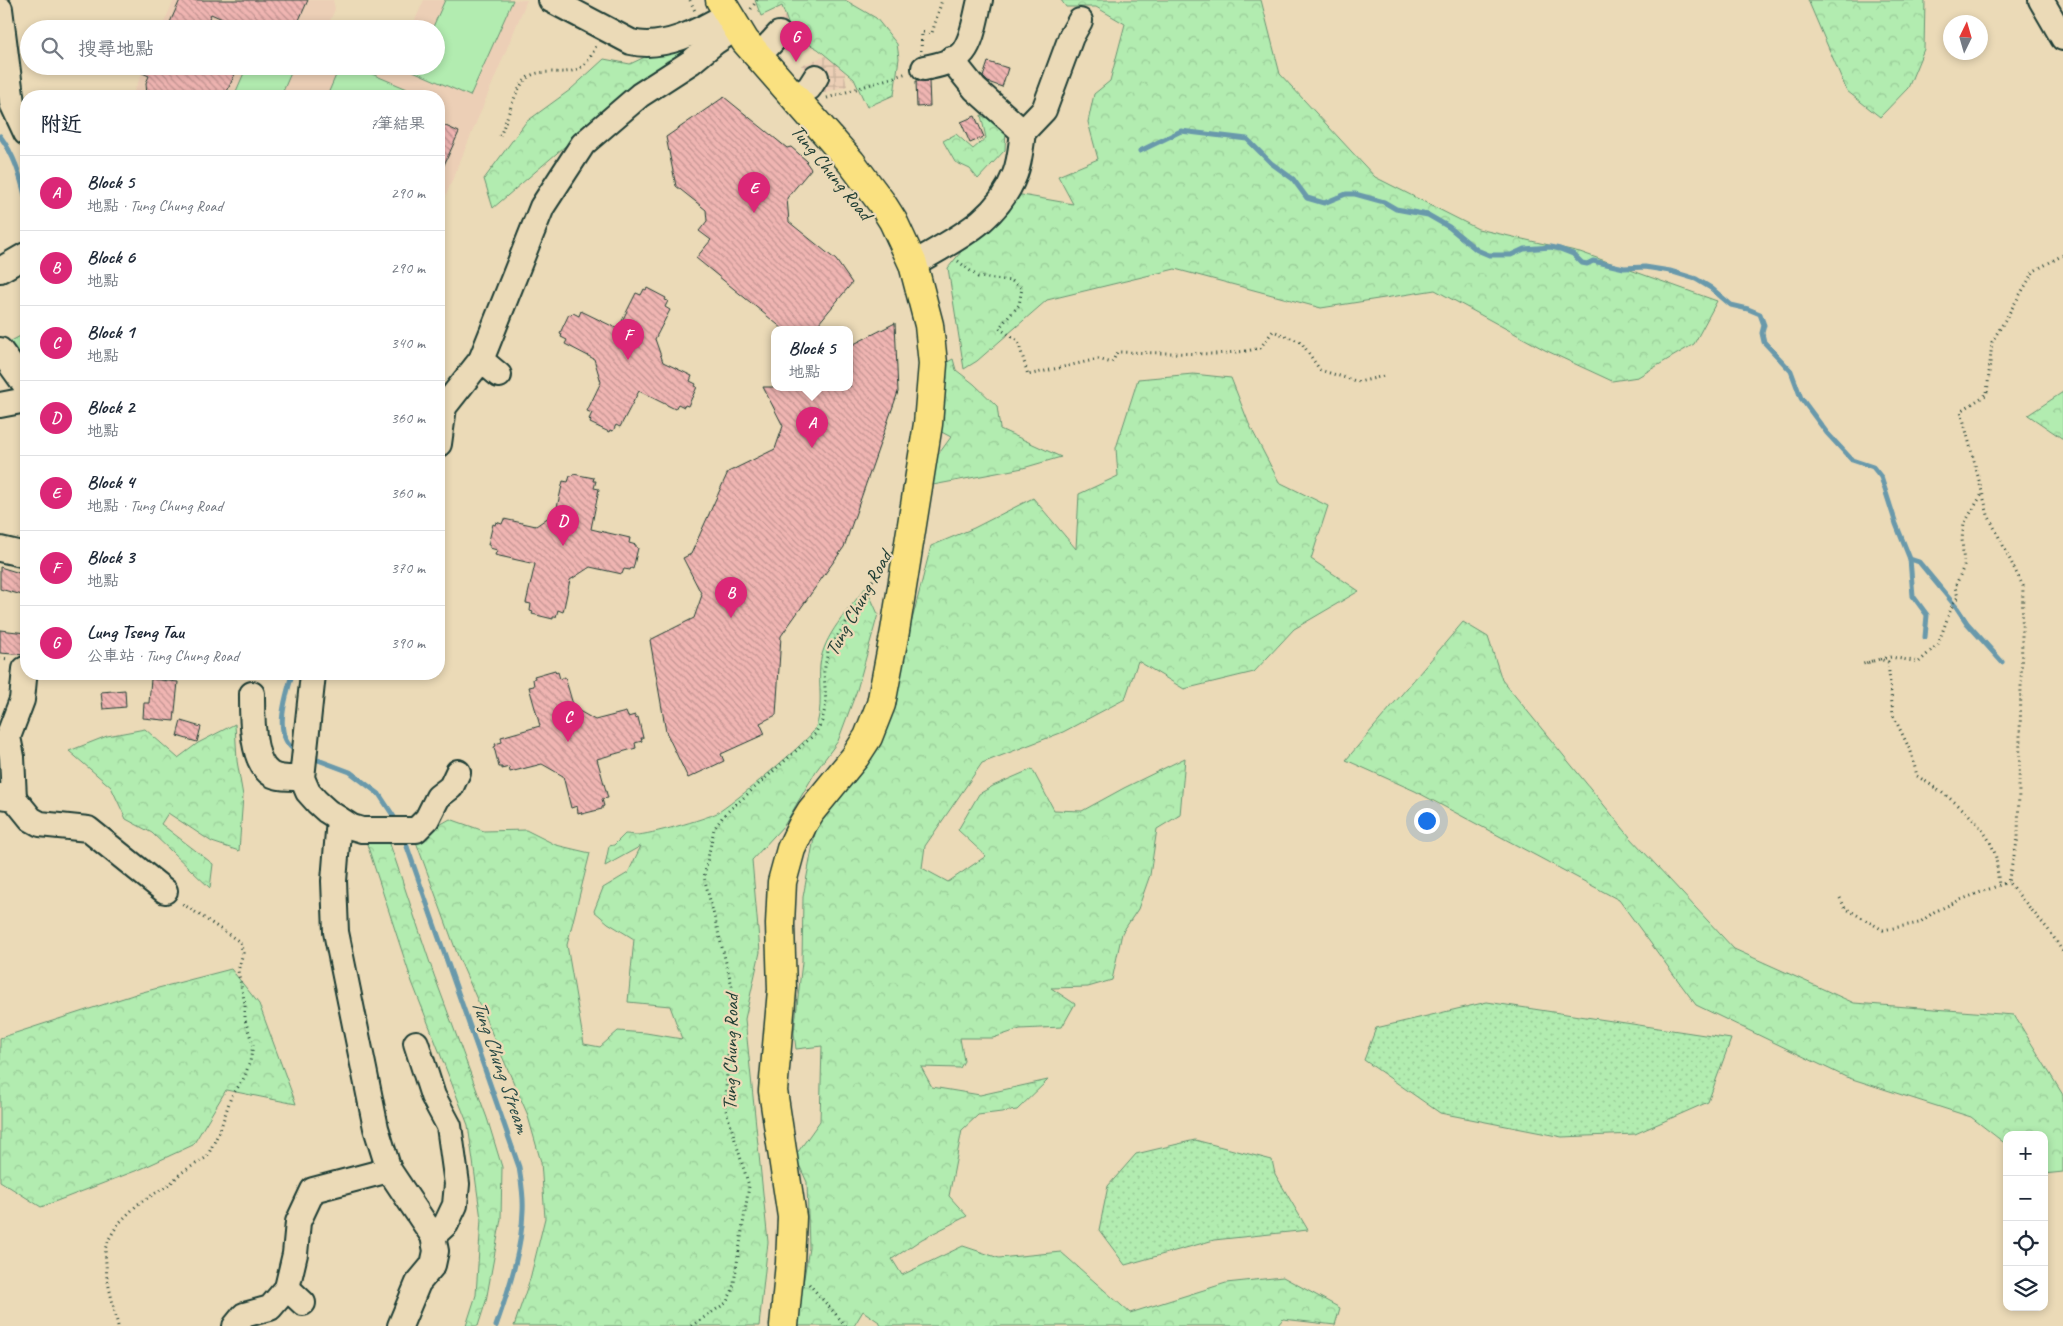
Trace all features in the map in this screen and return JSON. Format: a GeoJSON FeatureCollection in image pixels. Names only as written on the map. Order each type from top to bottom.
{"type":"FeatureCollection","features":[{"type":"Feature","properties":{"kind":"main road","name":"Tung Chung Road"},"geometry":{"type":"LineString","coordinates":[[717,17],[758,57],[829,135],[872,189],[893,221],[913,264],[929,325],[932,364],[931,401],[884,692],[873,725],[862,746],[811,811],[796,837],[782,882],[780,924],[782,990],[773,1091],[791,1200],[792,1234],[784,1326]]}},
{"type":"Feature","properties":{"kind":"street"},"geometry":{"type":"LineString","coordinates":[[445,406],[481,360],[542,207],[583,144],[640,95],[691,62],[715,42],[717,17],[655,44],[641,44],[631,42],[551,0]]}},
{"type":"Feature","properties":{"kind":"street"},"geometry":{"type":"LineString","coordinates":[[924,68],[951,60],[963,53],[974,26],[980,0]]}},
{"type":"Feature","properties":{"kind":"street"},"geometry":{"type":"LineString","coordinates":[[2041,0],[2063,38]]}},
{"type":"Feature","properties":{"kind":"street"},"geometry":{"type":"LineString","coordinates":[[0,9],[12,103],[20,120]]}},
{"type":"Feature","properties":{"kind":"street"},"geometry":{"type":"LineString","coordinates":[[913,264],[970,231],[999,204],[1015,174],[1024,132],[1044,110],[1071,37],[1080,21]]}},
{"type":"Feature","properties":{"kind":"street"},"geometry":{"type":"LineString","coordinates":[[758,57],[779,34]]}},
{"type":"Feature","properties":{"kind":"street"},"geometry":{"type":"LineString","coordinates":[[951,60],[959,66],[976,89],[1024,132]]}},
{"type":"Feature","properties":{"kind":"street"},"geometry":{"type":"LineString","coordinates":[[794,97],[809,88],[816,76]]}},
{"type":"Feature","properties":{"kind":"street"},"geometry":{"type":"LineString","coordinates":[[0,270],[20,258]]}},
{"type":"Feature","properties":{"kind":"street"},"geometry":{"type":"LineString","coordinates":[[0,350],[20,378]]}},
{"type":"Feature","properties":{"kind":"street"},"geometry":{"type":"LineString","coordinates":[[481,360],[500,375]]}},
{"type":"Feature","properties":{"kind":"street"},"geometry":{"type":"LineString","coordinates":[[0,405],[20,401]]}},
{"type":"Feature","properties":{"kind":"street"},"geometry":{"type":"LineString","coordinates":[[0,549],[20,554]]}},
{"type":"Feature","properties":{"kind":"street"},"geometry":{"type":"LineString","coordinates":[[24,680],[22,700],[8,737],[12,757],[7,797],[31,819],[40,824],[88,829],[165,891]]}},
{"type":"Feature","properties":{"kind":"street"},"geometry":{"type":"LineString","coordinates":[[312,680],[303,762],[308,792],[317,802],[339,819],[352,827],[362,830],[416,830],[427,819],[438,797],[451,786],[458,772]]}},
{"type":"Feature","properties":{"kind":"street"},"geometry":{"type":"LineString","coordinates":[[252,694],[252,721],[258,754],[263,766],[272,774],[286,778],[303,762]]}},
{"type":"Feature","properties":{"kind":"street"},"geometry":{"type":"LineString","coordinates":[[339,819],[334,881],[336,932],[376,1128],[389,1170],[433,1236],[436,1251],[433,1265],[418,1283],[400,1326]]}},
{"type":"Feature","properties":{"kind":"street"},"geometry":{"type":"LineString","coordinates":[[416,1044],[433,1096],[449,1126],[457,1184],[455,1206],[446,1224],[433,1236]]}},
{"type":"Feature","properties":{"kind":"street"},"geometry":{"type":"LineString","coordinates":[[235,1326],[244,1315],[270,1308],[295,1295],[295,1254],[298,1222],[313,1190],[389,1170]]}},
{"type":"Feature","properties":{"kind":"path"},"geometry":{"type":"LineString","coordinates":[[690,0],[717,17]]}},
{"type":"Feature","properties":{"kind":"path"},"geometry":{"type":"LineString","coordinates":[[824,99],[924,68],[920,63],[922,32],[932,33],[942,0]]}},
{"type":"Feature","properties":{"kind":"path"},"geometry":{"type":"LineString","coordinates":[[500,136],[520,88],[526,80],[531,75],[540,73],[565,73],[578,70],[588,60],[606,29]]}},
{"type":"Feature","properties":{"kind":"path"},"geometry":{"type":"LineString","coordinates":[[2008,882],[2018,838],[2023,586],[1988,515],[1961,411],[1987,394],[1992,342],[2034,271],[2063,255]]}},
{"type":"Feature","properties":{"kind":"path"},"geometry":{"type":"LineString","coordinates":[[950,261],[958,261],[978,277],[1012,281],[1022,288],[1019,305],[999,328],[1018,341],[1028,375],[1098,358],[1112,363],[1117,352],[1214,354],[1247,351],[1260,348],[1274,331],[1301,342],[1320,370],[1359,382],[1384,376]]}},
{"type":"Feature","properties":{"kind":"path"},"geometry":{"type":"LineString","coordinates":[[1872,661],[1863,664],[1892,657],[1919,662],[1938,644],[1953,603],[1958,596],[1955,587],[1964,566],[1962,539],[1964,524],[1982,494]]}},
{"type":"Feature","properties":{"kind":"path","name":"Tung Chung Road"},"geometry":{"type":"LineString","coordinates":[[691,1326],[726,1304],[733,1288],[748,1186],[725,1107],[732,986],[704,876],[714,829],[724,815],[815,734],[822,720],[826,704],[824,672],[828,652],[886,558]]}},
{"type":"Feature","properties":{"kind":"path"},"geometry":{"type":"LineString","coordinates":[[1880,659],[1888,662],[1893,715],[1911,752],[1917,776],[1940,790],[1972,818],[1984,833],[1995,857],[1999,886]]}},
{"type":"Feature","properties":{"kind":"path"},"geometry":{"type":"LineString","coordinates":[[1840,898],[1845,908],[1883,930],[1919,923],[1934,912],[2008,882]]}},
{"type":"Feature","properties":{"kind":"path"},"geometry":{"type":"LineString","coordinates":[[2008,882],[2051,933],[2063,952]]}},
{"type":"Feature","properties":{"kind":"path"},"geometry":{"type":"LineString","coordinates":[[118,1326],[107,1278],[105,1249],[109,1239],[118,1224],[138,1204],[207,1157],[220,1130],[231,1097],[243,1080],[253,1045],[246,1020],[245,1004],[238,971],[243,953],[240,942],[165,891]]}},
{"type":"Feature","properties":{"kind":"path"},"geometry":{"type":"LineString","coordinates":[[790,1263],[846,1326]]}},
{"type":"Feature","properties":{"kind":"shaded area"},"geometry":{"type":"Polygon","coordinates":[[[174,0],[333,0],[335,9],[330,20],[165,20],[174,0]]]}},
{"type":"Feature","properties":{"kind":"shaded area"},"geometry":{"type":"Polygon","coordinates":[[[424,0],[527,0],[445,198],[445,90],[135,90],[141,75],[445,75],[445,20],[415,20],[424,0]]]}},
{"type":"Feature","properties":{"kind":"shaded area"},"geometry":{"type":"Polygon","coordinates":[[[788,14],[813,33],[786,52],[761,30],[788,14]]]}},
{"type":"Feature","properties":{"kind":"shaded area"},"geometry":{"type":"Polygon","coordinates":[[[840,51],[847,86],[818,94],[801,65],[840,51]]]}},
{"type":"Feature","properties":{"kind":"green space"},"geometry":{"type":"Polygon","coordinates":[[[445,0],[513,0],[470,96],[422,75],[445,75],[445,20],[436,20],[445,0]]]}},
{"type":"Feature","properties":{"kind":"green space"},"geometry":{"type":"Polygon","coordinates":[[[755,0],[845,0],[876,18],[897,44],[899,58],[894,95],[867,107],[854,79],[818,49],[792,35],[782,6],[761,16],[755,0]]]}},
{"type":"Feature","properties":{"kind":"green space"},"geometry":{"type":"Polygon","coordinates":[[[1061,0],[1261,0],[1280,74],[1375,177],[1478,229],[1580,252],[1717,301],[1694,344],[1638,377],[1612,381],[1545,350],[1435,290],[1321,308],[1175,269],[1047,300],[977,361],[964,369],[948,268],[976,233],[999,191],[1073,204],[1058,176],[1098,159],[1088,122],[1094,94],[1110,81],[1125,24],[1096,7],[1066,7],[1061,0]]]}},
{"type":"Feature","properties":{"kind":"green space"},"geometry":{"type":"Polygon","coordinates":[[[1808,0],[1925,0],[1924,49],[1908,88],[1880,117],[1847,91],[1808,0]]]}},
{"type":"Feature","properties":{"kind":"green space"},"geometry":{"type":"Polygon","coordinates":[[[679,41],[683,50],[657,77],[599,117],[493,208],[484,179],[526,122],[570,90],[604,59],[630,64],[679,41]]]}},
{"type":"Feature","properties":{"kind":"green space"},"geometry":{"type":"Polygon","coordinates":[[[243,75],[290,75],[284,90],[237,90],[243,75]]]}},
{"type":"Feature","properties":{"kind":"green space"},"geometry":{"type":"Polygon","coordinates":[[[336,75],[374,75],[410,90],[330,90],[336,75]]]}},
{"type":"Feature","properties":{"kind":"green space"},"geometry":{"type":"Polygon","coordinates":[[[981,115],[1006,128],[1005,150],[978,179],[970,169],[955,162],[943,141],[956,134],[973,149],[986,138],[981,115]]]}},
{"type":"Feature","properties":{"kind":"green space"},"geometry":{"type":"Polygon","coordinates":[[[20,336],[20,363],[0,347],[20,336]]]}},
{"type":"Feature","properties":{"kind":"green space"},"geometry":{"type":"Polygon","coordinates":[[[953,359],[956,370],[997,406],[1000,429],[1061,457],[1023,468],[933,485],[927,470],[951,437],[934,428],[942,365],[953,359]]]}},
{"type":"Feature","properties":{"kind":"green space"},"geometry":{"type":"Polygon","coordinates":[[[1193,374],[1231,378],[1249,424],[1279,482],[1328,506],[1311,559],[1359,591],[1294,629],[1254,672],[1184,689],[1138,661],[1125,699],[1063,732],[982,763],[925,846],[922,868],[948,882],[986,856],[958,830],[979,794],[1032,769],[1054,810],[1082,811],[1185,758],[1180,815],[1157,829],[1150,875],[1138,909],[1122,933],[1112,980],[1088,987],[1051,988],[1075,1004],[1062,1027],[1020,1029],[993,1038],[960,1038],[964,1061],[960,1068],[921,1067],[932,1087],[980,1095],[1048,1080],[1017,1110],[978,1115],[962,1130],[949,1196],[967,1216],[922,1239],[892,1259],[902,1275],[963,1246],[999,1258],[1061,1252],[1130,1313],[1226,1283],[1283,1277],[1340,1308],[1335,1325],[1283,1319],[1277,1326],[881,1326],[879,1322],[863,1311],[854,1326],[796,1326],[809,1248],[807,1182],[795,1156],[820,1121],[822,1046],[796,1049],[794,1033],[802,962],[803,897],[816,828],[890,706],[931,546],[974,528],[1033,498],[1076,549],[1079,494],[1118,476],[1116,448],[1138,379],[1193,374]]]}},
{"type":"Feature","properties":{"kind":"green space"},"geometry":{"type":"Polygon","coordinates":[[[2063,392],[2063,439],[2028,415],[2063,392]]]}},
{"type":"Feature","properties":{"kind":"green space"},"geometry":{"type":"Polygon","coordinates":[[[866,587],[878,614],[857,690],[838,741],[816,771],[785,824],[752,860],[760,952],[745,1019],[768,1242],[759,1326],[514,1326],[530,1279],[545,1218],[541,1162],[527,1113],[458,956],[415,839],[450,819],[484,831],[526,830],[556,845],[590,853],[567,945],[584,1044],[600,1047],[618,1031],[682,1039],[670,1006],[628,1002],[634,939],[608,923],[594,911],[603,888],[628,873],[641,846],[605,866],[609,846],[614,845],[625,834],[636,835],[652,832],[690,823],[717,813],[769,773],[810,736],[818,721],[820,665],[826,643],[838,623],[866,587]]]}},
{"type":"Feature","properties":{"kind":"green space"},"geometry":{"type":"Polygon","coordinates":[[[1463,622],[1488,637],[1502,680],[1630,837],[1734,949],[1854,1003],[2014,1015],[2063,1095],[2063,1172],[2048,1174],[2048,1131],[2003,1131],[2003,1142],[1971,1117],[1846,1077],[1696,1005],[1619,900],[1415,791],[1346,760],[1463,622]]]}},
{"type":"Feature","properties":{"kind":"green space"},"geometry":{"type":"Polygon","coordinates":[[[235,724],[237,761],[243,796],[239,851],[212,842],[168,813],[161,824],[213,864],[210,888],[152,833],[126,819],[111,787],[69,751],[107,736],[145,729],[178,758],[198,743],[235,724]]]}},
{"type":"Feature","properties":{"kind":"green space"},"geometry":{"type":"Polygon","coordinates":[[[366,841],[389,841],[434,975],[487,1118],[502,1167],[501,1219],[486,1301],[478,1326],[466,1326],[476,1295],[481,1219],[468,1125],[412,982],[366,841]]]}},
{"type":"Feature","properties":{"kind":"green space"},"geometry":{"type":"Polygon","coordinates":[[[231,969],[259,1004],[296,1104],[226,1090],[193,1145],[143,1168],[41,1207],[0,1181],[0,1038],[139,993],[231,969]]]}},
{"type":"Feature","properties":{"kind":"green space"},"geometry":{"type":"Polygon","coordinates":[[[1487,1002],[1731,1039],[1708,1102],[1635,1134],[1562,1137],[1440,1113],[1364,1060],[1376,1028],[1487,1002]]]}},
{"type":"Feature","properties":{"kind":"green space"},"geometry":{"type":"Polygon","coordinates":[[[1195,1140],[1272,1160],[1275,1174],[1308,1230],[1214,1240],[1125,1265],[1099,1230],[1108,1186],[1136,1154],[1195,1140]]]}},
{"type":"Feature","properties":{"kind":"building"},"geometry":{"type":"Polygon","coordinates":[[[180,0],[308,0],[299,20],[225,20],[211,14],[208,20],[171,20],[180,0]]]}},
{"type":"Feature","properties":{"kind":"building"},"geometry":{"type":"Polygon","coordinates":[[[988,62],[1008,68],[1002,87],[988,82],[983,77],[988,62]]]}},
{"type":"Feature","properties":{"kind":"building"},"geometry":{"type":"Polygon","coordinates":[[[147,75],[235,75],[228,90],[147,90],[146,83],[149,76],[147,75]]]}},
{"type":"Feature","properties":{"kind":"building"},"geometry":{"type":"Polygon","coordinates":[[[916,81],[929,81],[930,106],[917,107],[916,81]]]}},
{"type":"Feature","properties":{"kind":"building"},"geometry":{"type":"Polygon","coordinates":[[[724,97],[787,148],[791,147],[807,161],[811,169],[787,198],[789,222],[836,260],[852,283],[816,326],[779,326],[696,258],[711,240],[699,231],[707,221],[706,210],[676,186],[666,137],[724,97]]]}},
{"type":"Feature","properties":{"kind":"building"},"geometry":{"type":"Polygon","coordinates":[[[975,116],[984,137],[970,143],[961,122],[975,116]]]}},
{"type":"Feature","properties":{"kind":"building"},"geometry":{"type":"Polygon","coordinates":[[[445,126],[459,132],[445,163],[445,126]]]}},
{"type":"Feature","properties":{"kind":"building"},"geometry":{"type":"Polygon","coordinates":[[[647,288],[666,298],[665,300],[668,301],[665,307],[670,310],[655,339],[663,362],[692,376],[690,381],[696,384],[695,386],[697,387],[688,406],[685,405],[684,407],[678,404],[675,409],[639,391],[620,427],[616,425],[613,431],[610,430],[609,432],[590,423],[589,419],[592,413],[587,411],[601,382],[594,359],[565,344],[567,340],[561,337],[562,334],[560,333],[569,314],[573,313],[579,316],[581,311],[618,329],[636,293],[641,295],[644,289],[646,290],[647,288]]]}},
{"type":"Feature","properties":{"kind":"building"},"geometry":{"type":"Polygon","coordinates":[[[895,323],[898,392],[844,547],[781,636],[776,715],[760,723],[765,734],[721,754],[724,761],[688,778],[666,732],[650,640],[694,618],[702,595],[683,558],[691,554],[728,472],[775,449],[783,426],[763,387],[771,387],[771,391],[853,391],[853,344],[895,323]]]}},
{"type":"Feature","properties":{"kind":"building"},"geometry":{"type":"Polygon","coordinates":[[[573,474],[594,478],[593,481],[596,481],[594,488],[599,489],[591,529],[630,538],[629,543],[636,545],[638,548],[633,569],[624,569],[622,574],[590,567],[570,580],[563,612],[558,610],[556,617],[553,617],[553,619],[532,614],[533,612],[530,611],[531,604],[526,603],[535,564],[495,555],[497,550],[490,548],[490,545],[488,545],[493,524],[495,525],[496,522],[502,524],[504,519],[536,526],[556,512],[563,481],[568,482],[573,474]]]}},
{"type":"Feature","properties":{"kind":"building"},"geometry":{"type":"Polygon","coordinates":[[[0,567],[20,573],[20,594],[0,589],[0,567]]]}},
{"type":"Feature","properties":{"kind":"building"},"geometry":{"type":"Polygon","coordinates":[[[0,630],[20,632],[20,655],[0,653],[0,630]]]}},
{"type":"Feature","properties":{"kind":"building"},"geometry":{"type":"Polygon","coordinates":[[[555,670],[556,673],[558,672],[560,679],[565,677],[574,708],[595,720],[626,712],[628,717],[635,715],[635,718],[638,717],[643,738],[641,738],[642,741],[635,743],[636,748],[597,759],[608,798],[602,799],[604,806],[602,809],[582,814],[581,812],[578,813],[577,806],[571,808],[563,776],[542,764],[510,772],[509,767],[502,769],[502,767],[499,767],[494,747],[496,746],[495,744],[502,742],[501,737],[540,726],[529,687],[534,686],[534,676],[555,670]]]}},
{"type":"Feature","properties":{"kind":"building"},"geometry":{"type":"Polygon","coordinates":[[[151,680],[178,682],[174,721],[143,718],[144,703],[149,703],[151,680]]]}},
{"type":"Feature","properties":{"kind":"building"},"geometry":{"type":"Polygon","coordinates":[[[125,690],[126,707],[103,709],[101,692],[125,690]]]}},
{"type":"Feature","properties":{"kind":"building"},"geometry":{"type":"Polygon","coordinates":[[[181,721],[201,727],[197,742],[177,736],[181,721]]]}},
{"type":"Feature","properties":{"kind":"waterway"},"geometry":{"type":"LineString","coordinates":[[1140,151],[1181,131],[1247,139],[1271,163],[1293,179],[1307,198],[1324,203],[1346,194],[1355,194],[1384,202],[1396,209],[1428,215],[1449,227],[1477,250],[1489,255],[1511,255],[1524,249],[1551,247],[1573,254],[1582,263],[1587,264],[1593,261],[1624,268],[1645,267],[1670,271],[1696,279],[1711,288],[1731,305],[1760,314],[1764,325],[1762,333],[1764,342],[1791,371],[1801,398],[1827,433],[1852,460],[1873,467],[1881,477],[1896,524],[1910,559],[1919,562],[1967,623],[2002,662]]}},
{"type":"Feature","properties":{"kind":"waterway"},"geometry":{"type":"LineString","coordinates":[[0,136],[13,159],[20,178]]}},
{"type":"Feature","properties":{"kind":"waterway"},"geometry":{"type":"LineString","coordinates":[[1910,559],[1913,596],[1927,615],[1925,637]]}},
{"type":"Feature","properties":{"kind":"waterway"},"geometry":{"type":"LineString","coordinates":[[290,680],[282,716],[282,727],[289,745],[297,752]]}},
{"type":"Feature","properties":{"kind":"waterway"},"geometry":{"type":"LineString","coordinates":[[310,757],[350,772],[379,794],[398,823]]}},
{"type":"Feature","properties":{"kind":"waterway","name":"Tung Chung Stream"},"geometry":{"type":"LineString","coordinates":[[404,838],[519,1167],[523,1204],[520,1239],[510,1283],[496,1326]]}},
{"type":"Feature","properties":{"kind":"place","name":"Lung Tseng Tau"},"geometry":{"type":"Point","coordinates":[796,62]}},
{"type":"Feature","properties":{"kind":"place","name":"Block 4"},"geometry":{"type":"Point","coordinates":[754,213]}},
{"type":"Feature","properties":{"kind":"place","name":"Block 3"},"geometry":{"type":"Point","coordinates":[628,360]}},
{"type":"Feature","properties":{"kind":"place","name":"Block 5"},"geometry":{"type":"Point","coordinates":[812,448]}},
{"type":"Feature","properties":{"kind":"place","name":"Block 2"},"geometry":{"type":"Point","coordinates":[563,546]}},
{"type":"Feature","properties":{"kind":"place","name":"Block 6"},"geometry":{"type":"Point","coordinates":[731,618]}},
{"type":"Feature","properties":{"kind":"place","name":"Block 1"},"geometry":{"type":"Point","coordinates":[568,742]}}]}
